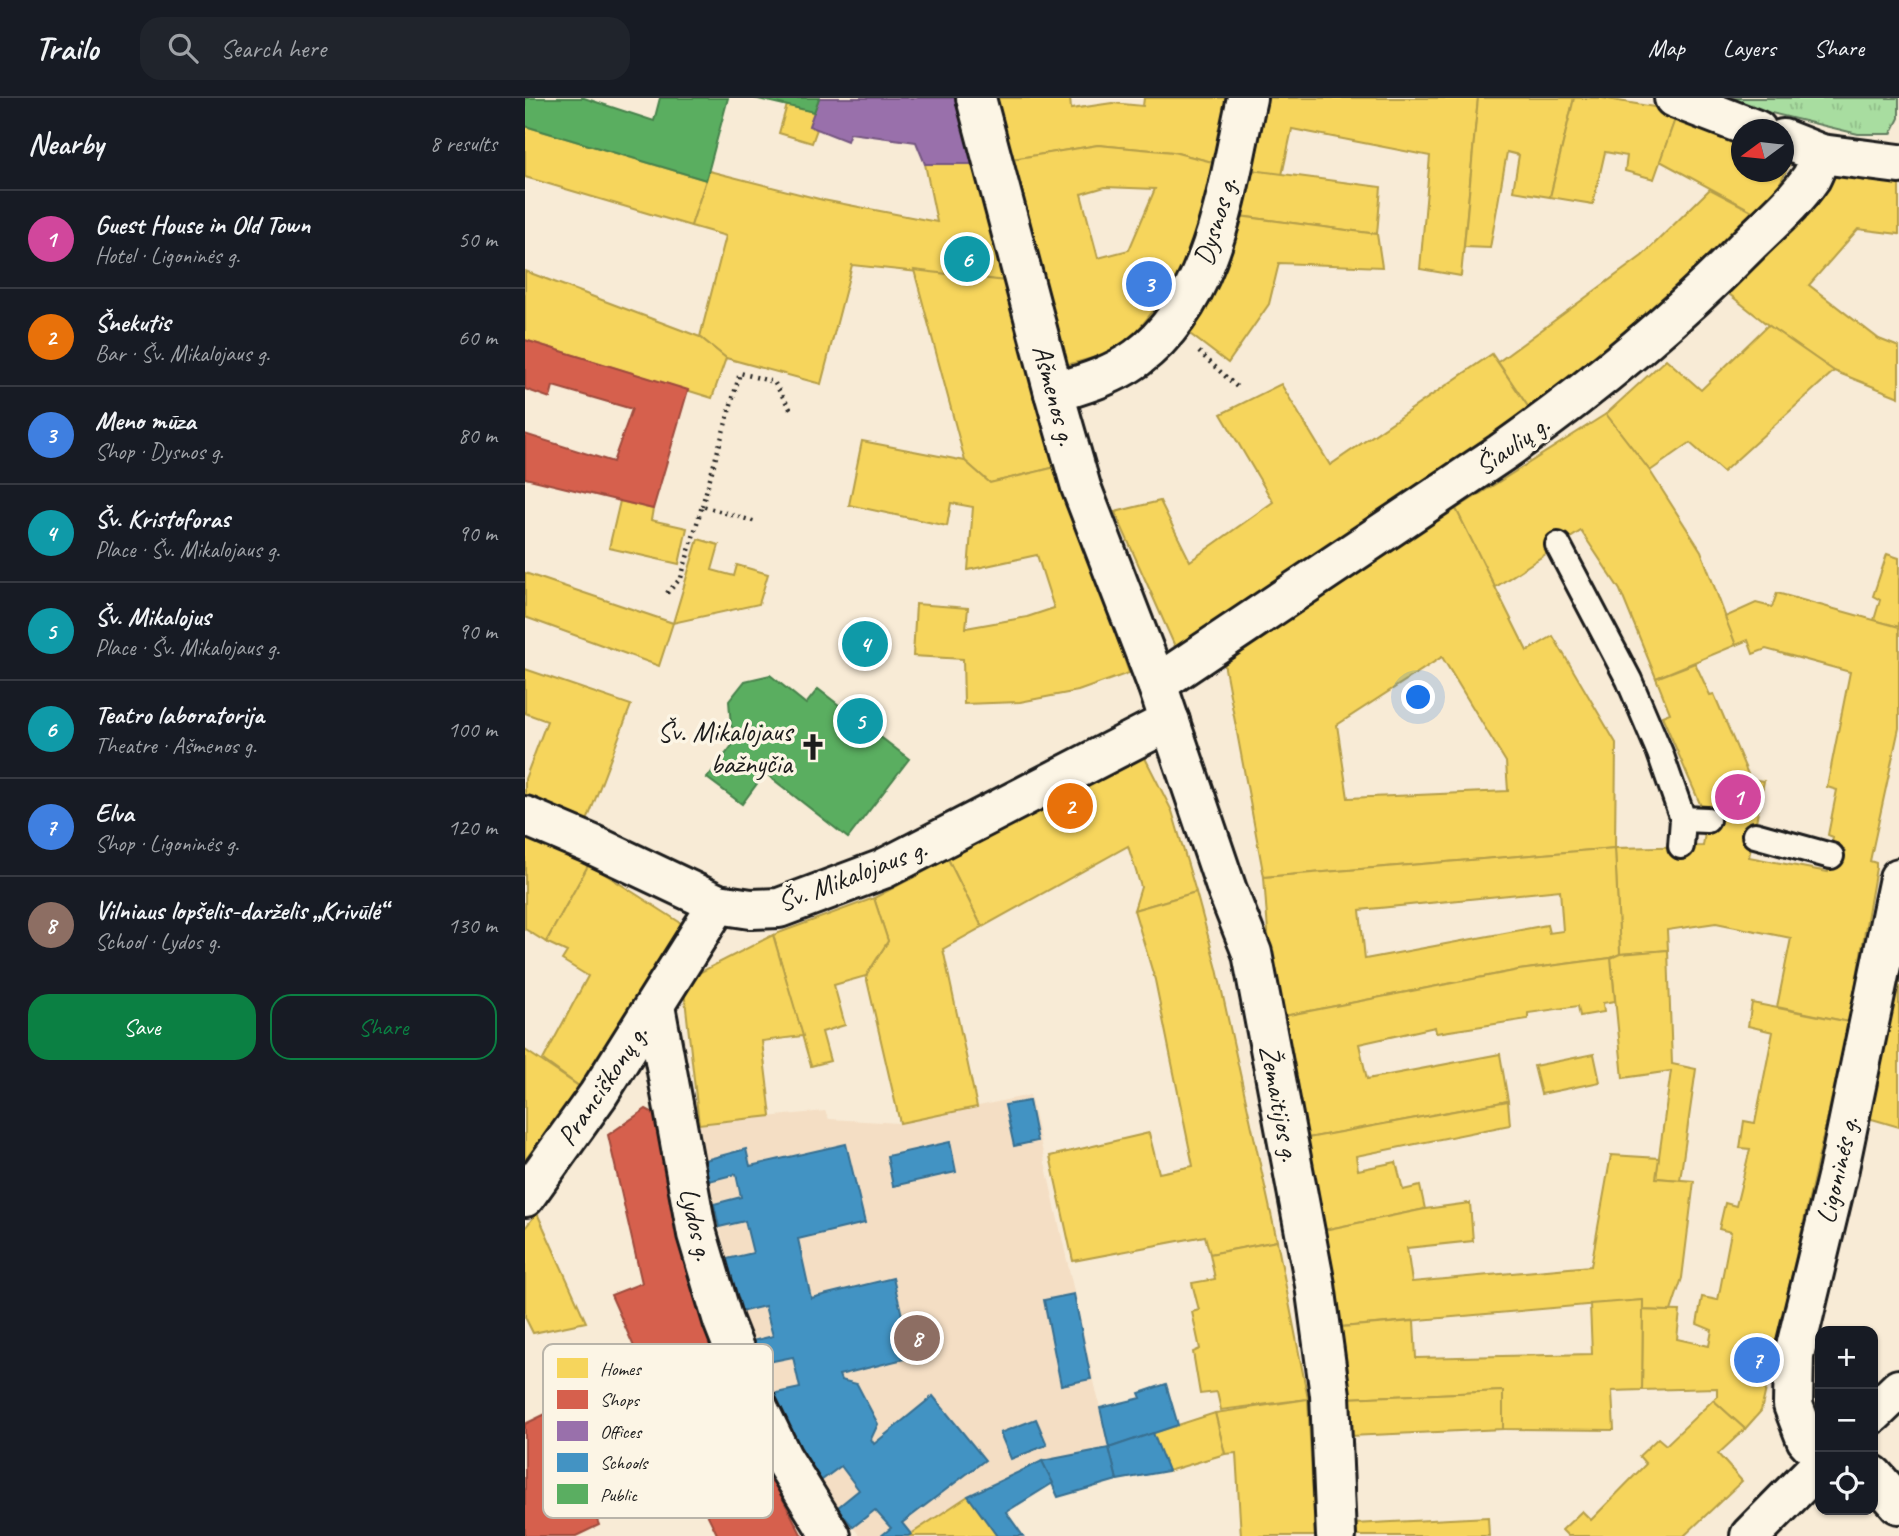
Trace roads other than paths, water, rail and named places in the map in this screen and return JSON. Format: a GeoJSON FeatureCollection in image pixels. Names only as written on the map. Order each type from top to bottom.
{"type":"FeatureCollection","features":[{"type":"Feature","properties":{"kind":"street","name":"Ašmenos g."},"geometry":{"type":"LineString","coordinates":[[977,98],[1081,487],[1157,684]]}},
{"type":"Feature","properties":{"kind":"street","name":"Dysnos g."},"geometry":{"type":"LineString","coordinates":[[1054,393],[1102,378],[1136,358],[1161,337],[1186,305],[1222,213],[1247,98]]}},
{"type":"Feature","properties":{"kind":"street"},"geometry":{"type":"LineString","coordinates":[[1674,98],[1731,120]]}},
{"type":"Feature","properties":{"kind":"street"},"geometry":{"type":"LineString","coordinates":[[1794,143],[1821,154],[1899,164]]}},
{"type":"Feature","properties":{"kind":"street","name":"Šiaulių g."},"geometry":{"type":"LineString","coordinates":[[1157,684],[1508,463],[1553,417],[1637,351],[1704,290],[1787,205],[1811,177],[1821,154]]}},
{"type":"Feature","properties":{"kind":"street","name":"Žemaitijos g."},"geometry":{"type":"LineString","coordinates":[[1157,684],[1227,890],[1252,953],[1315,1285],[1330,1395],[1336,1536]]}},
{"type":"Feature","properties":{"kind":"street","name":"Šv. Mikalojaus g."},"geometry":{"type":"LineString","coordinates":[[525,816],[718,904],[751,909],[779,908],[883,869],[1170,721]]}},
{"type":"Feature","properties":{"kind":"street","name":"Ligoninės g."},"geometry":{"type":"LineString","coordinates":[[1818,1452],[1806,1439],[1793,1405],[1794,1355],[1838,1173],[1891,874]]}},
{"type":"Feature","properties":{"kind":"street"},"geometry":{"type":"LineString","coordinates":[[655,1006],[718,904]]}},
{"type":"Feature","properties":{"kind":"street","name":"Pranciškonų g."},"geometry":{"type":"LineString","coordinates":[[525,1197],[598,1095],[655,1006]]}},
{"type":"Feature","properties":{"kind":"street","name":"Lydos g."},"geometry":{"type":"LineString","coordinates":[[655,1006],[697,1234],[732,1344]]}},
{"type":"Feature","properties":{"kind":"street"},"geometry":{"type":"LineString","coordinates":[[1878,1409],[1899,1389]]}},
{"type":"Feature","properties":{"kind":"street","name":"Lydos g."},"geometry":{"type":"LineString","coordinates":[[773,1438],[831,1536]]}},
{"type":"Feature","properties":{"kind":"street"},"geometry":{"type":"LineString","coordinates":[[1750,1536],[1815,1470]]}},
{"type":"Feature","properties":{"kind":"street"},"geometry":{"type":"LineString","coordinates":[[1878,1481],[1899,1504]]}},
{"type":"Feature","properties":{"kind":"street"},"geometry":{"type":"LineString","coordinates":[[1888,1536],[1899,1514]]}},
{"type":"Feature","properties":{"kind":"lane"},"geometry":{"type":"LineString","coordinates":[[1558,545],[1629,680],[1660,752],[1695,820],[1681,846]]}},
{"type":"Feature","properties":{"kind":"lane"},"geometry":{"type":"LineString","coordinates":[[1755,835],[1831,856]]}},
{"type":"Feature","properties":{"kind":"place","name":"Teatro laboratorija"},"geometry":{"type":"Point","coordinates":[967,259]}},
{"type":"Feature","properties":{"kind":"place","name":"Meno mūza"},"geometry":{"type":"Point","coordinates":[1149,284]}},
{"type":"Feature","properties":{"kind":"place","name":"Šv. Kristoforas"},"geometry":{"type":"Point","coordinates":[865,644]}},
{"type":"Feature","properties":{"kind":"place","name":"Šv. Mikalojus"},"geometry":{"type":"Point","coordinates":[860,721]}},
{"type":"Feature","properties":{"kind":"place","name":"Šv. Mikalojaus bažnyčia"},"geometry":{"type":"Point","coordinates":[813,747]}},
{"type":"Feature","properties":{"kind":"place","name":"Guest House in Old Town"},"geometry":{"type":"Point","coordinates":[1738,797]}},
{"type":"Feature","properties":{"kind":"place","name":"Šnekutis"},"geometry":{"type":"Point","coordinates":[1070,806]}},
{"type":"Feature","properties":{"kind":"place","name":"Vilniaus lopšelis-darželis „Krivūlė“"},"geometry":{"type":"Point","coordinates":[917,1338]}},
{"type":"Feature","properties":{"kind":"place","name":"Elva"},"geometry":{"type":"Point","coordinates":[1757,1360]}}]}
